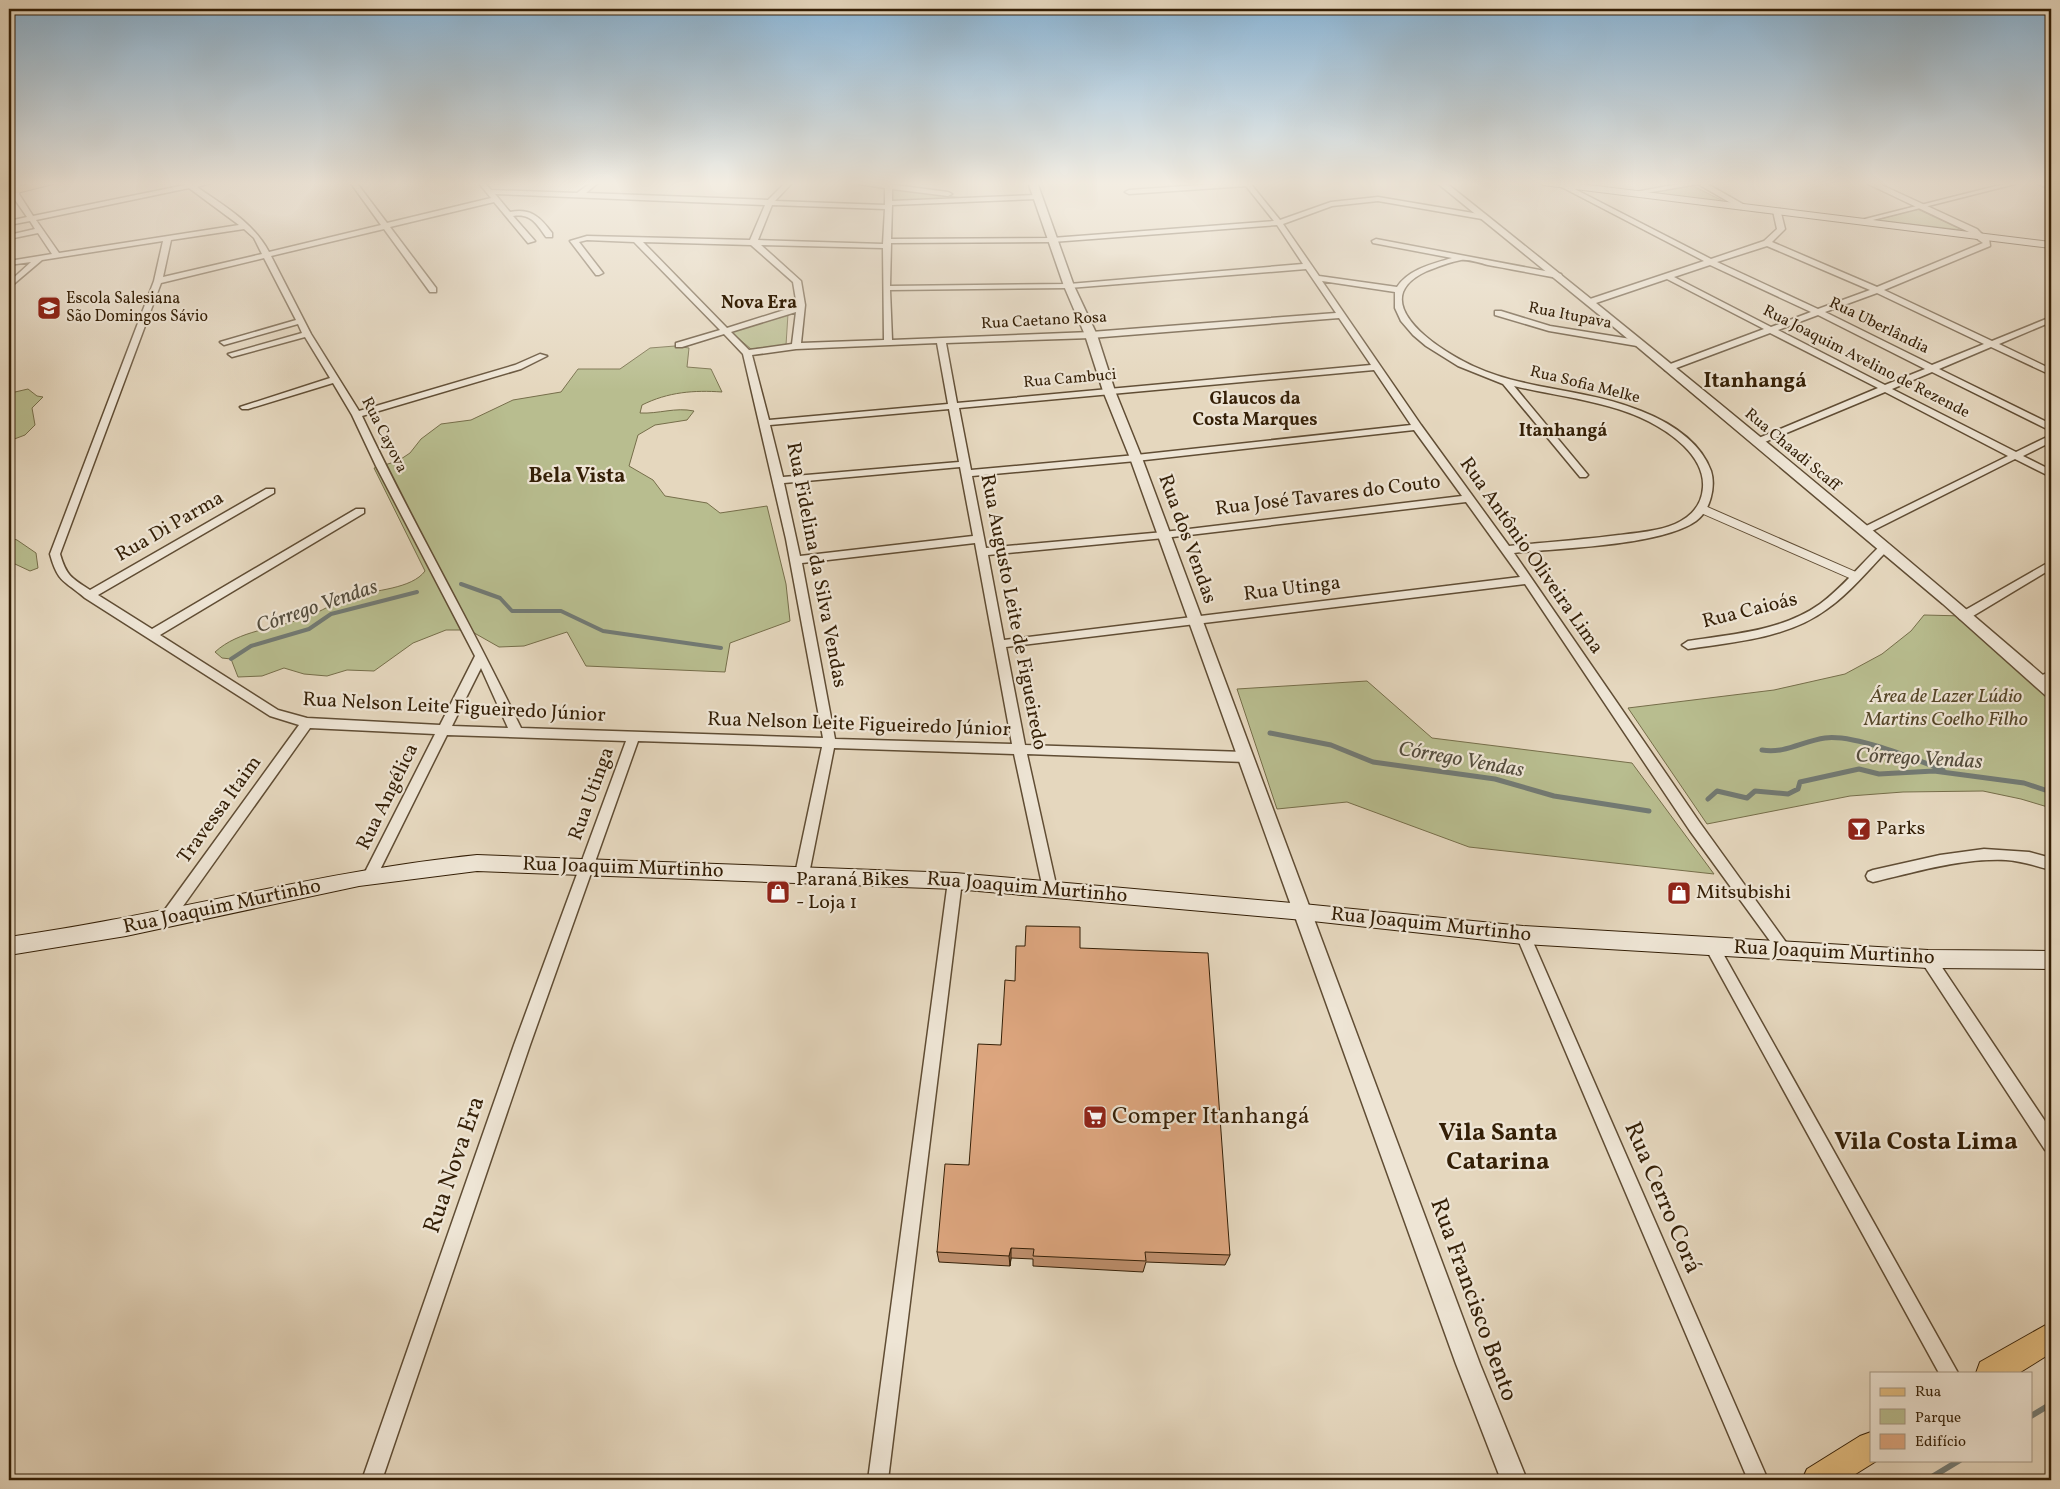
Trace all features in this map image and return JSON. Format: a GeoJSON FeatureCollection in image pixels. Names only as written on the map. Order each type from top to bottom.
{"type":"FeatureCollection","features":[{"type":"Feature","properties":{"kind":"main road","name":"Rua Joaquim Murtinho"},"geometry":{"type":"LineString","coordinates":[[9,946],[166,919],[370,876],[433,866],[477,863],[955,881],[1303,912],[1523,935],[1928,959],[2051,960]]}},
{"type":"Feature","properties":{"kind":"main road"},"geometry":{"type":"LineString","coordinates":[[1992,1372],[2051,1337]]}},
{"type":"Feature","properties":{"kind":"main road"},"geometry":{"type":"LineString","coordinates":[[1818,1480],[1870,1448]]}},
{"type":"Feature","properties":{"kind":"street"},"geometry":{"type":"LineString","coordinates":[[54,251],[57,256]]}},
{"type":"Feature","properties":{"kind":"street"},"geometry":{"type":"LineString","coordinates":[[9,263],[85,251]]}},
{"type":"Feature","properties":{"kind":"street","name":"Rua Nelson Leite Figueiredo Júnior"},"geometry":{"type":"LineString","coordinates":[[165,251],[158,281],[54,554],[60,572],[89,595],[274,713],[307,723],[442,730],[1245,757]]}},
{"type":"Feature","properties":{"kind":"street","name":"Rua Cayova"},"geometry":{"type":"LineString","coordinates":[[264,251],[307,334],[357,415],[381,466],[481,656],[516,731]]}},
{"type":"Feature","properties":{"kind":"street"},"geometry":{"type":"LineString","coordinates":[[158,281],[281,251]]}},
{"type":"Feature","properties":{"kind":"street"},"geometry":{"type":"LineString","coordinates":[[405,251],[433,290]]}},
{"type":"Feature","properties":{"kind":"street"},"geometry":{"type":"LineString","coordinates":[[582,251],[599,273]]}},
{"type":"Feature","properties":{"kind":"street"},"geometry":{"type":"LineString","coordinates":[[648,251],[747,353]]}},
{"type":"Feature","properties":{"kind":"street"},"geometry":{"type":"LineString","coordinates":[[764,251],[797,281],[800,288],[796,346]]}},
{"type":"Feature","properties":{"kind":"street"},"geometry":{"type":"LineString","coordinates":[[887,251],[888,342]]}},
{"type":"Feature","properties":{"kind":"street","name":"Rua dos Vendas"},"geometry":{"type":"LineString","coordinates":[[1056,251],[1091,335],[1109,391],[1136,458],[1303,912]]}},
{"type":"Feature","properties":{"kind":"street","name":"Rua Antônio Oliveira Lima"},"geometry":{"type":"LineString","coordinates":[[1298,251],[1417,427],[1528,580],[1695,827],[1786,952]]}},
{"type":"Feature","properties":{"kind":"street"},"geometry":{"type":"LineString","coordinates":[[1428,251],[1558,276]]}},
{"type":"Feature","properties":{"kind":"street","name":"Rua Chaadi Scaff"},"geometry":{"type":"LineString","coordinates":[[1526,251],[1590,302],[1964,616],[2046,678],[2051,691]]}},
{"type":"Feature","properties":{"kind":"street","name":"Rua Uberlândia"},"geometry":{"type":"LineString","coordinates":[[1692,251],[2051,428]]}},
{"type":"Feature","properties":{"kind":"street"},"geometry":{"type":"LineString","coordinates":[[1590,302],[1742,251]]}},
{"type":"Feature","properties":{"kind":"street"},"geometry":{"type":"LineString","coordinates":[[1787,251],[1877,290],[2051,372]]}},
{"type":"Feature","properties":{"kind":"street"},"geometry":{"type":"LineString","coordinates":[[1668,368],[1877,290],[1969,251]]}},
{"type":"Feature","properties":{"kind":"street"},"geometry":{"type":"LineString","coordinates":[[9,286],[40,258]]}},
{"type":"Feature","properties":{"kind":"street"},"geometry":{"type":"LineString","coordinates":[[1317,278],[1398,290],[1407,279],[1418,272],[1461,258]]}},
{"type":"Feature","properties":{"kind":"street"},"geometry":{"type":"LineString","coordinates":[[886,288],[1069,286],[1308,266]]}},
{"type":"Feature","properties":{"kind":"street","name":"Rua Joaquim Avelino de Rezende"},"geometry":{"type":"LineString","coordinates":[[1668,276],[2051,474]]}},
{"type":"Feature","properties":{"kind":"street","name":"Rua Sofia Melke"},"geometry":{"type":"LineString","coordinates":[[1398,290],[1396,300],[1401,315],[1426,344],[1461,363],[1506,382],[1631,410],[1654,420],[1676,434],[1695,452],[1706,469],[1708,485],[1702,509]]}},
{"type":"Feature","properties":{"kind":"street"},"geometry":{"type":"LineString","coordinates":[[679,345],[800,308]]}},
{"type":"Feature","properties":{"kind":"street","name":"Rua Itupava"},"geometry":{"type":"LineString","coordinates":[[1498,313],[1541,328],[1637,343]]}},
{"type":"Feature","properties":{"kind":"street","name":"Rua Caetano Rosa"},"geometry":{"type":"LineString","coordinates":[[747,353],[796,346],[1091,335],[1342,315]]}},
{"type":"Feature","properties":{"kind":"street"},"geometry":{"type":"LineString","coordinates":[[1757,442],[2051,319]]}},
{"type":"Feature","properties":{"kind":"street"},"geometry":{"type":"LineString","coordinates":[[224,342],[301,321]]}},
{"type":"Feature","properties":{"kind":"street"},"geometry":{"type":"LineString","coordinates":[[232,354],[307,334]]}},
{"type":"Feature","properties":{"kind":"street","name":"Rua Augusto Leite de Figueiredo"},"geometry":{"type":"LineString","coordinates":[[941,341],[955,405],[1020,750],[1050,889]]}},
{"type":"Feature","properties":{"kind":"street","name":"Rua Fidelina da Silva Vendas"},"geometry":{"type":"LineString","coordinates":[[747,353],[767,423],[780,480],[828,726],[829,742],[802,874]]}},
{"type":"Feature","properties":{"kind":"street"},"geometry":{"type":"LineString","coordinates":[[357,415],[518,367],[543,356]]}},
{"type":"Feature","properties":{"kind":"street","name":"Rua Cambuci"},"geometry":{"type":"LineString","coordinates":[[767,423],[1376,367]]}},
{"type":"Feature","properties":{"kind":"street"},"geometry":{"type":"LineString","coordinates":[[245,407],[336,379]]}},
{"type":"Feature","properties":{"kind":"street"},"geometry":{"type":"LineString","coordinates":[[1506,382],[1583,475]]}},
{"type":"Feature","properties":{"kind":"street"},"geometry":{"type":"LineString","coordinates":[[780,480],[1136,458],[1417,427]]}},
{"type":"Feature","properties":{"kind":"street"},"geometry":{"type":"LineString","coordinates":[[1864,531],[2051,438]]}},
{"type":"Feature","properties":{"kind":"street","name":"Rua Di Parma"},"geometry":{"type":"LineString","coordinates":[[89,595],[270,491]]}},
{"type":"Feature","properties":{"kind":"street","name":"Rua José Tavares do Couto"},"geometry":{"type":"LineString","coordinates":[[982,552],[1164,534],[1470,498]]}},
{"type":"Feature","properties":{"kind":"street"},"geometry":{"type":"LineString","coordinates":[[1507,550],[1657,533],[1690,520],[1702,509],[1855,576]]}},
{"type":"Feature","properties":{"kind":"street"},"geometry":{"type":"LineString","coordinates":[[152,635],[360,512]]}},
{"type":"Feature","properties":{"kind":"street"},"geometry":{"type":"LineString","coordinates":[[797,560],[980,539]]}},
{"type":"Feature","properties":{"kind":"street","name":"Rua Caioás"},"geometry":{"type":"LineString","coordinates":[[1688,645],[1737,638],[1780,627],[1813,614],[1832,600],[1884,548]]}},
{"type":"Feature","properties":{"kind":"street"},"geometry":{"type":"LineString","coordinates":[[1964,616],[2051,564]]}},
{"type":"Feature","properties":{"kind":"street","name":"Rua Utinga"},"geometry":{"type":"LineString","coordinates":[[1001,644],[1528,580]]}},
{"type":"Feature","properties":{"kind":"street","name":"Rua Angélica"},"geometry":{"type":"LineString","coordinates":[[370,876],[481,656]]}},
{"type":"Feature","properties":{"kind":"street","name":"Travessa Itaim"},"geometry":{"type":"LineString","coordinates":[[166,919],[307,723]]}},
{"type":"Feature","properties":{"kind":"street","name":"Rua Utinga"},"geometry":{"type":"LineString","coordinates":[[588,866],[634,735]]}},
{"type":"Feature","properties":{"kind":"street"},"geometry":{"type":"LineString","coordinates":[[1873,876],[1986,853],[2013,854],[2051,864]]}},
{"type":"Feature","properties":{"kind":"street","name":"Rua Nova Era"},"geometry":{"type":"LineString","coordinates":[[372,1480],[522,1045],[588,866]]}},
{"type":"Feature","properties":{"kind":"street"},"geometry":{"type":"LineString","coordinates":[[878,1480],[955,881]]}},
{"type":"Feature","properties":{"kind":"street","name":"Rua Francisco Bento"},"geometry":{"type":"LineString","coordinates":[[1303,912],[1468,1364],[1514,1480]]}},
{"type":"Feature","properties":{"kind":"street","name":"Rua Cerro Corá"},"geometry":{"type":"LineString","coordinates":[[1523,935],[1758,1480]]}},
{"type":"Feature","properties":{"kind":"street"},"geometry":{"type":"LineString","coordinates":[[1711,945],[1948,1372]]}},
{"type":"Feature","properties":{"kind":"street"},"geometry":{"type":"LineString","coordinates":[[1928,959],[2051,1144]]}},
{"type":"Feature","properties":{"kind":"green space"},"geometry":{"type":"Polygon","coordinates":[[[788,314],[786,345],[751,349],[731,332],[788,314]]]}},
{"type":"Feature","properties":{"kind":"green space"},"geometry":{"type":"Polygon","coordinates":[[[675,346],[689,348],[687,367],[711,369],[722,392],[701,391],[681,393],[662,397],[642,405],[640,413],[680,410],[694,411],[687,420],[655,425],[638,435],[629,466],[653,480],[665,496],[707,503],[720,513],[767,506],[786,584],[790,621],[730,643],[725,672],[586,666],[567,632],[524,646],[499,647],[469,630],[446,630],[413,643],[374,671],[347,670],[327,676],[304,674],[284,668],[262,676],[238,677],[231,659],[222,658],[215,652],[246,634],[293,622],[354,596],[411,582],[425,571],[374,468],[398,461],[410,453],[421,439],[441,424],[471,420],[513,400],[561,392],[578,369],[620,369],[650,348],[675,346]]]}},
{"type":"Feature","properties":{"kind":"green space"},"geometry":{"type":"Polygon","coordinates":[[[9,388],[15,392],[28,389],[37,396],[43,397],[32,408],[35,425],[25,435],[9,441],[9,388]]]}},
{"type":"Feature","properties":{"kind":"green space"},"geometry":{"type":"Polygon","coordinates":[[[9,537],[36,553],[38,568],[30,571],[15,564],[9,573],[9,537]]]}},
{"type":"Feature","properties":{"kind":"green space","name":"Área de Lazer Lúdio Martins Coelho Filho"},"geometry":{"type":"Polygon","coordinates":[[[1924,615],[1964,616],[2051,691],[2051,808],[1983,791],[1903,792],[1850,796],[1707,824],[1628,708],[1774,690],[1845,674],[1882,654],[1911,631],[1924,615]]]}},
{"type":"Feature","properties":{"kind":"green space"},"geometry":{"type":"Polygon","coordinates":[[[1367,681],[1432,738],[1632,763],[1714,874],[1469,847],[1347,802],[1277,809],[1237,689],[1367,681]]]}},
{"type":"Feature","properties":{"kind":"building","name":"Comper Itanhangá"},"geometry":{"type":"Polygon","coordinates":[[[1026,926],[1080,927],[1080,948],[1208,953],[1230,1255],[1145,1252],[1146,1261],[1033,1256],[1034,1249],[1011,1248],[1009,1256],[937,1252],[945,1164],[969,1165],[978,1044],[1001,1045],[1005,980],[1015,981],[1016,946],[1025,946],[1026,926]]]}},
{"type":"Feature","properties":{"kind":"waterway","name":"Córrego Vendas"},"geometry":{"type":"LineString","coordinates":[[461,584],[500,598],[512,611],[561,611],[603,631],[721,648]]}},
{"type":"Feature","properties":{"kind":"waterway","name":"Córrego Vendas"},"geometry":{"type":"LineString","coordinates":[[231,659],[251,646],[309,629],[331,614],[417,592]]}},
{"type":"Feature","properties":{"kind":"waterway","name":"Córrego Vendas"},"geometry":{"type":"LineString","coordinates":[[1270,733],[1331,745],[1373,762],[1495,779],[1554,796],[1649,811]]}},
{"type":"Feature","properties":{"kind":"waterway"},"geometry":{"type":"LineString","coordinates":[[1762,750],[1786,749],[1825,738],[1837,738],[1868,743],[1943,770]]}},
{"type":"Feature","properties":{"kind":"waterway","name":"Córrego Vendas"},"geometry":{"type":"LineString","coordinates":[[1708,799],[1717,791],[1747,798],[1755,791],[1788,794],[1798,789],[1800,782],[1859,769],[1879,774],[1934,771],[2024,783],[2051,792]]}},
{"type":"Feature","properties":{"kind":"waterway"},"geometry":{"type":"LineString","coordinates":[[2032,1415],[2051,1404]]}},
{"type":"Feature","properties":{"kind":"waterway"},"geometry":{"type":"LineString","coordinates":[[1927,1480],[1957,1462]]}},
{"type":"Feature","properties":{"kind":"place","name":"Escola Salesiana São Domingos Sávio"},"geometry":{"type":"Point","coordinates":[49,308]}},
{"type":"Feature","properties":{"kind":"place","name":"Parks"},"geometry":{"type":"Point","coordinates":[1859,829]}},
{"type":"Feature","properties":{"kind":"place","name":"Paraná Bikes - Loja 1"},"geometry":{"type":"Point","coordinates":[778,892]}},
{"type":"Feature","properties":{"kind":"place","name":"Mitsubishi"},"geometry":{"type":"Point","coordinates":[1679,893]}},
{"type":"Feature","properties":{"kind":"place","name":"Comper Itanhangá"},"geometry":{"type":"Point","coordinates":[1095,1117]}},
{"type":"Feature","properties":{"kind":"district","name":"Nova Era"},"geometry":{"type":"Point","coordinates":[759,303]}},
{"type":"Feature","properties":{"kind":"district","name":"Itanhangá"},"geometry":{"type":"Point","coordinates":[1755,381]}},
{"type":"Feature","properties":{"kind":"district","name":"Glaucos da Costa Marques"},"geometry":{"type":"Point","coordinates":[1255,409]}},
{"type":"Feature","properties":{"kind":"district","name":"Itanhangá"},"geometry":{"type":"Point","coordinates":[1563,431]}},
{"type":"Feature","properties":{"kind":"district","name":"Bela Vista"},"geometry":{"type":"Point","coordinates":[577,476]}},
{"type":"Feature","properties":{"kind":"district","name":"Vila Costa Lima"},"geometry":{"type":"Point","coordinates":[1926,1142]}},
{"type":"Feature","properties":{"kind":"district","name":"Vila Santa Catarina"},"geometry":{"type":"Point","coordinates":[1498,1148]}}]}
